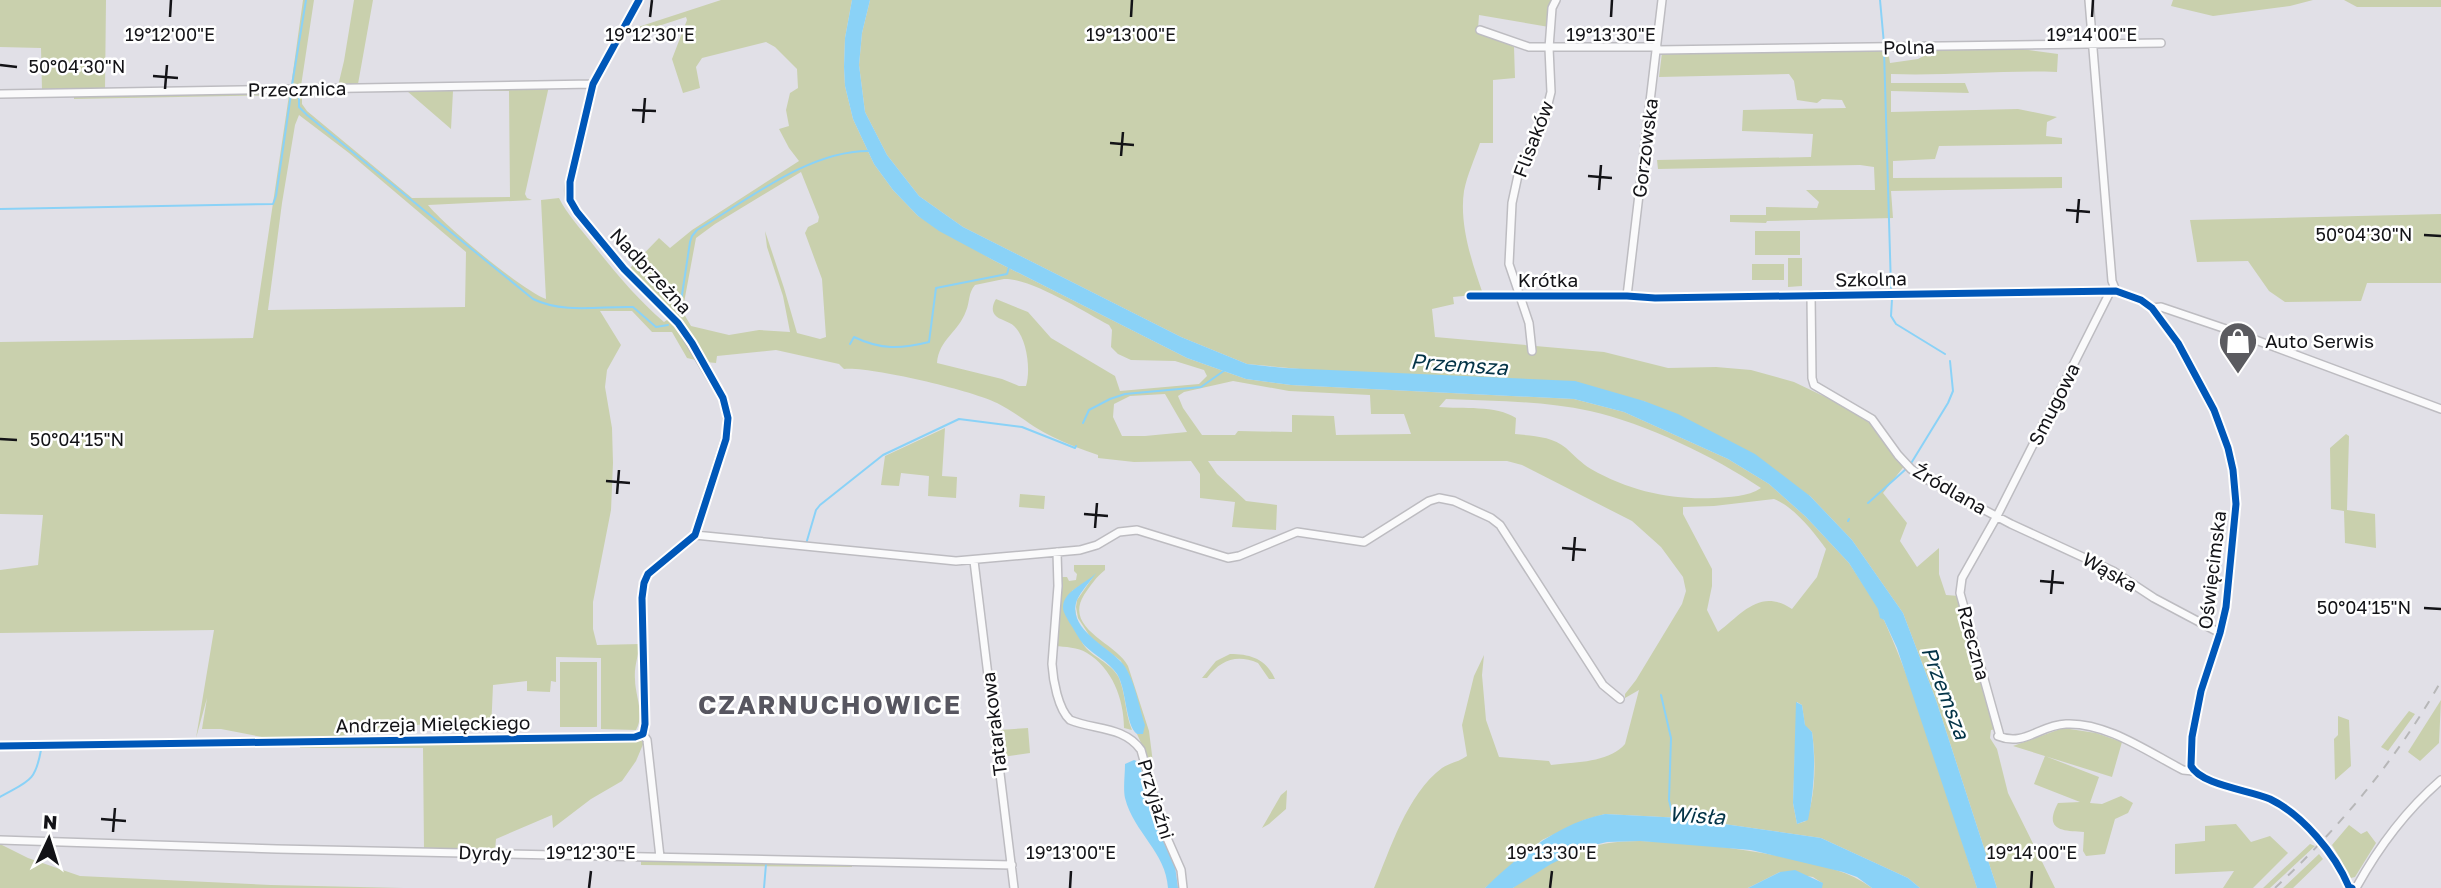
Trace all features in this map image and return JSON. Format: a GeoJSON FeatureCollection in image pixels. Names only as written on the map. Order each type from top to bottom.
{"type":"FeatureCollection","features":[{"type":"Feature","properties":{"kind":"street","name":"Nadbrzeżna"},"geometry":{"type":"LineString","coordinates":[[639,0],[593,84],[569,187],[571,203],[624,269],[678,323],[719,390],[727,412],[726,439],[695,535]]}},
{"type":"Feature","properties":{"kind":"street","name":"Flisaków"},"geometry":{"type":"LineString","coordinates":[[1532,351],[1529,323],[1509,264],[1511,203],[1520,166],[1544,120],[1550,92],[1552,8],[1556,0]]}},
{"type":"Feature","properties":{"kind":"street","name":"Gorzowska"},"geometry":{"type":"LineString","coordinates":[[1627,296],[1662,0]]}},
{"type":"Feature","properties":{"kind":"street"},"geometry":{"type":"LineString","coordinates":[[2089,0],[2113,291]]}},
{"type":"Feature","properties":{"kind":"street","name":"Polna"},"geometry":{"type":"LineString","coordinates":[[1480,30],[1524,47],[1549,48],[2161,43]]}},
{"type":"Feature","properties":{"kind":"street","name":"Przecznica"},"geometry":{"type":"LineString","coordinates":[[0,93],[593,84]]}},
{"type":"Feature","properties":{"kind":"street","name":"Szkolna"},"geometry":{"type":"LineString","coordinates":[[1627,296],[1655,298],[2113,291]]}},
{"type":"Feature","properties":{"kind":"street","name":"Oświęcimska"},"geometry":{"type":"LineString","coordinates":[[2113,291],[2141,300],[2152,308],[2178,343],[2207,394],[2228,448],[2233,470],[2236,492],[2235,525],[2226,607],[2196,714],[2190,759],[2193,771]]}},
{"type":"Feature","properties":{"kind":"street","name":"Smugowa"},"geometry":{"type":"LineString","coordinates":[[1997,516],[2113,291]]}},
{"type":"Feature","properties":{"kind":"street","name":"Źródlana"},"geometry":{"type":"LineString","coordinates":[[1811,295],[1814,385],[1872,419],[1909,466],[1926,480],[1997,516]]}},
{"type":"Feature","properties":{"kind":"street","name":"Krótka"},"geometry":{"type":"LineString","coordinates":[[1470,296],[1627,296]]}},
{"type":"Feature","properties":{"kind":"street"},"geometry":{"type":"LineString","coordinates":[[2152,308],[2161,307],[2218,326],[2441,409]]}},
{"type":"Feature","properties":{"kind":"street"},"geometry":{"type":"LineString","coordinates":[[660,858],[647,740],[643,734],[642,598],[651,571],[695,535],[868,554],[974,561],[1080,550],[1097,545],[1119,532],[1129,531],[1146,532],[1228,558],[1297,531],[1364,542],[1429,501],[1448,498],[1500,525],[1603,685],[1620,699]]}},
{"type":"Feature","properties":{"kind":"street","name":"Wąska"},"geometry":{"type":"LineString","coordinates":[[1997,516],[2113,571],[2154,598],[2220,633]]}},
{"type":"Feature","properties":{"kind":"street","name":"Rzeczna"},"geometry":{"type":"LineString","coordinates":[[1997,516],[1962,578],[1960,593],[1997,735],[2018,740],[2053,726],[2082,725],[2125,740],[2183,770],[2193,771]]}},
{"type":"Feature","properties":{"kind":"street","name":"Przyjaźni"},"geometry":{"type":"LineString","coordinates":[[1057,552],[1058,586],[1052,675],[1063,709],[1070,720],[1120,733],[1134,741],[1141,750],[1163,829],[1181,870],[1183,888]]}},
{"type":"Feature","properties":{"kind":"street","name":"Tatarakowa"},"geometry":{"type":"LineString","coordinates":[[974,561],[1014,888]]}},
{"type":"Feature","properties":{"kind":"street","name":"Andrzeja Mielęckiego"},"geometry":{"type":"LineString","coordinates":[[0,746],[635,737],[643,734]]}},
{"type":"Feature","properties":{"kind":"street"},"geometry":{"type":"LineString","coordinates":[[2193,771],[2209,780],[2253,792],[2273,801],[2327,847],[2349,887],[2354,888],[2404,815],[2441,780]]}},
{"type":"Feature","properties":{"kind":"street","name":"Dyrdy"},"geometry":{"type":"LineString","coordinates":[[0,840],[1012,865]]}},
{"type":"Feature","properties":{"kind":"green space"},"geometry":{"type":"Polygon","coordinates":[[[0,0],[106,0],[105,89],[42,90],[41,48],[0,47],[0,0]]]}},
{"type":"Feature","properties":{"kind":"green space"},"geometry":{"type":"Polygon","coordinates":[[[303,0],[314,0],[301,86],[291,86],[303,0]]]}},
{"type":"Feature","properties":{"kind":"green space"},"geometry":{"type":"Polygon","coordinates":[[[354,0],[373,0],[358,84],[338,86],[344,61],[354,0]]]}},
{"type":"Feature","properties":{"kind":"green space"},"geometry":{"type":"Polygon","coordinates":[[[721,0],[852,0],[845,38],[845,86],[853,119],[874,164],[893,190],[918,216],[993,260],[1187,358],[1246,379],[1291,385],[1574,399],[1624,412],[1728,459],[1769,484],[1806,517],[1849,563],[1879,609],[1922,719],[1977,888],[1920,888],[1908,878],[1821,838],[1682,818],[1605,814],[1584,820],[1542,840],[1485,888],[1374,888],[1393,840],[1419,792],[1442,768],[1467,756],[1462,725],[1474,676],[1484,655],[1482,675],[1486,720],[1499,757],[1549,761],[1551,765],[1591,761],[1610,755],[1625,744],[1639,690],[1625,698],[1625,694],[1682,604],[1686,591],[1683,577],[1661,547],[1632,521],[1522,465],[1507,461],[1208,461],[1217,474],[1246,501],[1277,505],[1276,530],[1232,527],[1235,502],[1200,498],[1200,474],[1191,461],[1134,462],[1098,458],[1098,455],[1046,433],[985,398],[897,375],[844,369],[839,364],[776,350],[717,356],[716,363],[706,362],[681,323],[628,270],[659,238],[670,248],[692,230],[799,161],[779,129],[789,126],[786,110],[790,93],[798,88],[797,69],[775,47],[766,42],[702,58],[696,67],[700,88],[683,93],[672,59],[686,17],[628,36],[630,27],[632,29],[721,0]],[[801,172],[696,238],[683,308],[691,326],[729,335],[759,330],[790,332],[765,231],[797,333],[820,339],[826,337],[822,279],[805,233],[808,227],[818,222],[819,217],[801,172]],[[1004,279],[975,285],[963,319],[941,348],[937,363],[1026,386],[1028,363],[1025,346],[1014,326],[994,313],[996,299],[1028,312],[1051,338],[1115,376],[1120,391],[1199,384],[1207,376],[1204,370],[1175,361],[1131,360],[1118,354],[1111,347],[1112,330],[1109,325],[1028,284],[1004,279]],[[1233,381],[1184,392],[1178,396],[1202,435],[1235,435],[1238,431],[1292,432],[1292,415],[1334,416],[1336,435],[1411,434],[1404,414],[1371,414],[1370,395],[1289,391],[1233,381]],[[1165,394],[1130,396],[1114,404],[1113,417],[1122,436],[1187,432],[1165,394]],[[1446,399],[1439,407],[1489,409],[1516,418],[1515,434],[1555,441],[1591,469],[1635,488],[1666,496],[1714,498],[1744,495],[1761,488],[1679,442],[1611,416],[1536,403],[1500,401],[1446,399]],[[1774,499],[1683,507],[1683,514],[1712,569],[1707,610],[1718,632],[1744,611],[1761,602],[1781,603],[1792,609],[1817,577],[1826,549],[1803,520],[1774,499]],[[1797,702],[1793,803],[1797,824],[1806,821],[1809,811],[1814,766],[1812,732],[1805,726],[1802,705],[1797,702]]]}},
{"type":"Feature","properties":{"kind":"green space"},"geometry":{"type":"Polygon","coordinates":[[[870,0],[1553,0],[1549,27],[1479,15],[1478,29],[1514,47],[1515,78],[1493,80],[1493,143],[1480,143],[1464,191],[1465,230],[1483,294],[1453,297],[1454,304],[1432,309],[1435,337],[1604,352],[1668,368],[1716,367],[1751,370],[1794,382],[1840,404],[1879,429],[1905,465],[1883,493],[1907,523],[1900,541],[1917,567],[1939,548],[1939,574],[1946,595],[1959,596],[1996,729],[1991,730],[1990,738],[1997,749],[2008,793],[2055,888],[1997,888],[1936,700],[1903,613],[1852,540],[1810,496],[1644,401],[1247,364],[1181,337],[963,227],[919,196],[887,155],[865,112],[859,65],[862,33],[870,0]]]}},
{"type":"Feature","properties":{"kind":"green space"},"geometry":{"type":"Polygon","coordinates":[[[2173,0],[2313,0],[2290,6],[2213,16],[2171,6],[2173,0]]]}},
{"type":"Feature","properties":{"kind":"green space"},"geometry":{"type":"Polygon","coordinates":[[[2344,0],[2441,0],[2441,7],[2357,7],[2344,0]]]}},
{"type":"Feature","properties":{"kind":"green space"},"geometry":{"type":"Polygon","coordinates":[[[2014,48],[2058,54],[2057,72],[1891,74],[1891,83],[1965,83],[1969,93],[1891,91],[1891,112],[2018,109],[2057,117],[2047,122],[2046,136],[2062,138],[2062,144],[1939,146],[1935,159],[1893,161],[1893,178],[2062,177],[2062,188],[1891,191],[1893,218],[1730,222],[1730,215],[1766,215],[1766,207],[1817,208],[1819,202],[1806,190],[1875,190],[1874,167],[1860,165],[1658,169],[1657,160],[1811,157],[1813,134],[1742,131],[1743,110],[1846,108],[1842,100],[1822,99],[1817,103],[1797,100],[1794,81],[1789,74],[1659,77],[1662,53],[1888,50],[1890,63],[1918,59],[1936,49],[2014,48]]]}},
{"type":"Feature","properties":{"kind":"green space"},"geometry":{"type":"Polygon","coordinates":[[[549,86],[525,194],[532,200],[428,205],[485,257],[535,294],[546,299],[541,200],[559,198],[617,274],[664,322],[670,318],[700,361],[687,358],[672,332],[652,332],[632,311],[600,311],[621,345],[607,370],[605,387],[612,428],[611,510],[593,602],[593,629],[597,645],[640,644],[635,675],[640,711],[636,730],[601,729],[601,658],[556,657],[556,682],[551,681],[550,692],[527,691],[527,681],[493,685],[491,731],[452,720],[334,737],[267,738],[221,729],[202,729],[207,698],[196,738],[214,630],[0,633],[0,570],[38,565],[43,515],[0,514],[0,342],[253,338],[289,95],[74,99],[74,93],[549,86]],[[407,91],[302,93],[302,104],[412,198],[510,197],[509,91],[453,91],[451,129],[407,91]],[[299,115],[282,203],[268,310],[465,307],[466,252],[349,153],[299,115]]]}},
{"type":"Feature","properties":{"kind":"green space"},"geometry":{"type":"Polygon","coordinates":[[[2441,214],[2441,283],[2367,283],[2361,301],[2285,302],[2269,291],[2248,261],[2197,262],[2190,220],[2441,214]]]}},
{"type":"Feature","properties":{"kind":"green space"},"geometry":{"type":"Polygon","coordinates":[[[1755,231],[1800,231],[1800,255],[1755,255],[1755,231]]]}},
{"type":"Feature","properties":{"kind":"green space"},"geometry":{"type":"Polygon","coordinates":[[[1788,258],[1802,258],[1802,286],[1788,287],[1788,258]]]}},
{"type":"Feature","properties":{"kind":"green space"},"geometry":{"type":"Polygon","coordinates":[[[1752,264],[1784,264],[1784,280],[1752,280],[1752,264]]]}},
{"type":"Feature","properties":{"kind":"green space"},"geometry":{"type":"Polygon","coordinates":[[[945,428],[942,476],[957,477],[956,498],[928,496],[929,476],[901,473],[899,486],[881,485],[885,456],[945,428]]]}},
{"type":"Feature","properties":{"kind":"green space"},"geometry":{"type":"Polygon","coordinates":[[[2346,434],[2349,436],[2347,510],[2375,514],[2376,548],[2345,543],[2344,511],[2331,509],[2330,448],[2346,434]]]}},
{"type":"Feature","properties":{"kind":"green space"},"geometry":{"type":"Polygon","coordinates":[[[1020,494],[1045,496],[1044,509],[1019,507],[1020,494]]]}},
{"type":"Feature","properties":{"kind":"green space"},"geometry":{"type":"Polygon","coordinates":[[[1074,565],[1105,565],[1105,570],[1084,595],[1079,607],[1080,617],[1094,635],[1114,650],[1128,666],[1149,731],[1154,771],[1137,734],[1143,733],[1121,661],[1091,638],[1078,618],[1077,600],[1093,577],[1072,591],[1080,634],[1087,649],[1119,678],[1132,730],[1124,728],[1122,706],[1115,685],[1096,659],[1083,651],[1055,646],[1060,577],[1067,577],[1069,581],[1076,580],[1074,565]]]}},
{"type":"Feature","properties":{"kind":"green space"},"geometry":{"type":"Polygon","coordinates":[[[987,634],[999,730],[1028,728],[1030,753],[1002,757],[1014,863],[985,637],[987,634]]]}},
{"type":"Feature","properties":{"kind":"green space"},"geometry":{"type":"Polygon","coordinates":[[[1230,654],[1257,659],[1275,679],[1269,679],[1258,663],[1243,659],[1223,663],[1207,678],[1202,678],[1216,661],[1230,654]]]}},
{"type":"Feature","properties":{"kind":"green space"},"geometry":{"type":"Polygon","coordinates":[[[560,662],[597,662],[597,727],[560,727],[560,662]]]}},
{"type":"Feature","properties":{"kind":"green space"},"geometry":{"type":"Polygon","coordinates":[[[2441,700],[2439,743],[2420,761],[2408,752],[2441,700]]]}},
{"type":"Feature","properties":{"kind":"green space"},"geometry":{"type":"Polygon","coordinates":[[[2409,711],[2415,714],[2388,751],[2381,747],[2409,711]]]}},
{"type":"Feature","properties":{"kind":"green space"},"geometry":{"type":"Polygon","coordinates":[[[2338,716],[2349,720],[2351,766],[2335,780],[2334,739],[2338,735],[2338,716]]]}},
{"type":"Feature","properties":{"kind":"green space"},"geometry":{"type":"Polygon","coordinates":[[[2063,728],[2096,733],[2122,742],[2112,777],[2013,746],[2063,728]]]}},
{"type":"Feature","properties":{"kind":"green space"},"geometry":{"type":"Polygon","coordinates":[[[636,739],[644,742],[636,761],[622,781],[591,799],[553,828],[552,815],[496,839],[495,851],[424,850],[423,748],[300,748],[300,744],[636,739]]]}},
{"type":"Feature","properties":{"kind":"green space"},"geometry":{"type":"Polygon","coordinates":[[[2045,756],[2099,777],[2090,803],[2102,804],[2121,796],[2133,803],[2128,813],[2115,819],[2105,854],[2086,856],[2083,851],[2084,832],[2063,830],[2054,824],[2054,812],[2058,803],[2080,802],[2034,784],[2045,756]]]}},
{"type":"Feature","properties":{"kind":"green space"},"geometry":{"type":"Polygon","coordinates":[[[1287,790],[1286,809],[1262,828],[1281,795],[1287,790]]]}},
{"type":"Feature","properties":{"kind":"green space"},"geometry":{"type":"Polygon","coordinates":[[[2236,824],[2251,842],[2270,836],[2288,853],[2253,888],[2223,888],[2234,871],[2175,874],[2175,844],[2205,841],[2205,826],[2236,824]]]}},
{"type":"Feature","properties":{"kind":"green space"},"geometry":{"type":"Polygon","coordinates":[[[2349,825],[2361,834],[2367,831],[2376,843],[2355,877],[2351,878],[2347,876],[2332,845],[2349,825]]]}},
{"type":"Feature","properties":{"kind":"green space"},"geometry":{"type":"Polygon","coordinates":[[[1640,841],[1758,852],[1836,870],[1872,888],[1822,888],[1822,883],[1813,877],[1780,872],[1748,888],[1513,888],[1543,867],[1572,852],[1604,844],[1640,841]]]}},
{"type":"Feature","properties":{"kind":"green space"},"geometry":{"type":"Polygon","coordinates":[[[0,844],[28,858],[80,876],[404,888],[0,888],[0,844]]]}},
{"type":"Feature","properties":{"kind":"green space"},"geometry":{"type":"Polygon","coordinates":[[[2310,844],[2315,846],[2270,888],[2263,888],[2310,844]]]}},
{"type":"Feature","properties":{"kind":"green space"},"geometry":{"type":"Polygon","coordinates":[[[2319,854],[2323,859],[2293,888],[2283,888],[2319,854]]]}},
{"type":"Feature","properties":{"kind":"green space"},"geometry":{"type":"Polygon","coordinates":[[[641,859],[852,864],[852,867],[641,865],[641,859]]]}},
{"type":"Feature","properties":{"kind":"water"},"geometry":{"type":"Polygon","coordinates":[[[852,0],[870,0],[862,33],[859,65],[865,112],[887,155],[919,196],[963,227],[1181,337],[1247,364],[1575,381],[1678,414],[1755,454],[1810,496],[1852,540],[1903,613],[1936,700],[1997,888],[1977,888],[1897,648],[1884,620],[1880,618],[1878,609],[1849,563],[1806,517],[1769,484],[1728,459],[1624,412],[1574,399],[1291,385],[1246,379],[1187,358],[993,260],[939,231],[918,216],[893,190],[874,164],[853,119],[845,86],[845,38],[852,0]]]}},
{"type":"Feature","properties":{"kind":"water"},"geometry":{"type":"Polygon","coordinates":[[[1096,573],[1077,600],[1075,610],[1083,629],[1127,670],[1145,725],[1143,734],[1137,734],[1130,723],[1117,674],[1084,645],[1064,611],[1067,596],[1096,573]]]}},
{"type":"Feature","properties":{"kind":"water"},"geometry":{"type":"Polygon","coordinates":[[[1796,702],[1802,705],[1805,725],[1812,732],[1814,765],[1808,820],[1797,824],[1793,803],[1796,702]]]}},
{"type":"Feature","properties":{"kind":"water"},"geometry":{"type":"Polygon","coordinates":[[[1134,760],[1139,762],[1158,826],[1175,866],[1178,888],[1168,888],[1162,864],[1129,810],[1125,798],[1125,764],[1134,760]]]}},
{"type":"Feature","properties":{"kind":"water"},"geometry":{"type":"Polygon","coordinates":[[[1605,814],[1682,818],[1821,838],[1908,878],[1920,888],[1872,888],[1857,877],[1843,872],[1751,850],[1640,841],[1607,842],[1586,847],[1551,864],[1513,888],[1485,888],[1540,842],[1588,818],[1605,814]]]}},
{"type":"Feature","properties":{"kind":"water"},"geometry":{"type":"Polygon","coordinates":[[[1795,870],[1823,883],[1822,888],[1748,888],[1780,872],[1795,870]]]}},
{"type":"Feature","properties":{"kind":"waterway"},"geometry":{"type":"LineString","coordinates":[[292,85],[306,0]]}},
{"type":"Feature","properties":{"kind":"waterway"},"geometry":{"type":"LineString","coordinates":[[1880,0],[1884,44]]}},
{"type":"Feature","properties":{"kind":"waterway"},"geometry":{"type":"LineString","coordinates":[[1884,50],[1891,288]]}},
{"type":"Feature","properties":{"kind":"waterway"},"geometry":{"type":"LineString","coordinates":[[0,209],[273,204],[291,94]]}},
{"type":"Feature","properties":{"kind":"waterway"},"geometry":{"type":"LineString","coordinates":[[299,94],[299,107],[307,115],[533,299],[570,308],[633,307],[656,327],[668,325]]}},
{"type":"Feature","properties":{"kind":"waterway"},"geometry":{"type":"LineString","coordinates":[[680,308],[690,242],[697,230],[801,168],[846,153],[868,151]]}},
{"type":"Feature","properties":{"kind":"waterway"},"geometry":{"type":"LineString","coordinates":[[850,344],[854,337],[891,347],[929,342],[936,288],[1007,274],[1009,267]]}},
{"type":"Feature","properties":{"kind":"waterway"},"geometry":{"type":"LineString","coordinates":[[1892,299],[1891,316],[1896,324],[1945,354]]}},
{"type":"Feature","properties":{"kind":"waterway"},"geometry":{"type":"LineString","coordinates":[[1910,465],[1953,391],[1950,361]]}},
{"type":"Feature","properties":{"kind":"waterway"},"geometry":{"type":"LineString","coordinates":[[1083,423],[1089,410],[1110,399],[1125,394],[1201,387],[1225,370]]}},
{"type":"Feature","properties":{"kind":"waterway"},"geometry":{"type":"LineString","coordinates":[[806,544],[820,505],[883,455],[959,419],[1022,427],[1075,448],[1076,446]]}},
{"type":"Feature","properties":{"kind":"waterway"},"geometry":{"type":"LineString","coordinates":[[1868,503],[1906,469]]}},
{"type":"Feature","properties":{"kind":"waterway","name":"Wisła"},"geometry":{"type":"LineString","coordinates":[[1661,695],[1671,738],[1669,800],[1673,817]]}},
{"type":"Feature","properties":{"kind":"waterway"},"geometry":{"type":"LineString","coordinates":[[0,797],[29,780],[36,769],[41,750]]}},
{"type":"Feature","properties":{"kind":"waterway"},"geometry":{"type":"LineString","coordinates":[[764,888],[766,864]]}},
{"type":"Feature","properties":{"kind":"railway"},"geometry":{"type":"LineString","coordinates":[[2275,888],[2322,841],[2366,791],[2406,738],[2441,681]]}},
{"type":"Feature","properties":{"kind":"cycle path"},"geometry":{"type":"LineString","coordinates":[[0,746],[635,737],[643,734],[644,583],[648,574],[695,535],[726,439],[728,418],[723,398],[678,323],[624,269],[570,200],[570,182],[593,84],[639,0]]}},
{"type":"Feature","properties":{"kind":"cycle path"},"geometry":{"type":"LineString","coordinates":[[1470,296],[1655,298],[2116,291],[2141,300],[2152,308],[2178,343],[2214,410],[2233,470],[2236,504],[2226,607],[2201,691],[2192,737],[2191,766],[2205,778],[2270,799],[2294,815],[2327,849],[2352,888]]}},
{"type":"Feature","properties":{"kind":"place","name":"Auto Serwis"},"geometry":{"type":"Point","coordinates":[2238,375]}},
{"type":"Feature","properties":{"kind":"district","name":"CZARNUCHOWICE"},"geometry":{"type":"Point","coordinates":[830,705]}},
{"type":"Feature","properties":{"kind":"water label","name":"Przemsza"},"geometry":{"type":"Point","coordinates":[1459,365]}},
{"type":"Feature","properties":{"kind":"water label","name":"Przemsza"},"geometry":{"type":"Point","coordinates":[1945,693]}}]}
